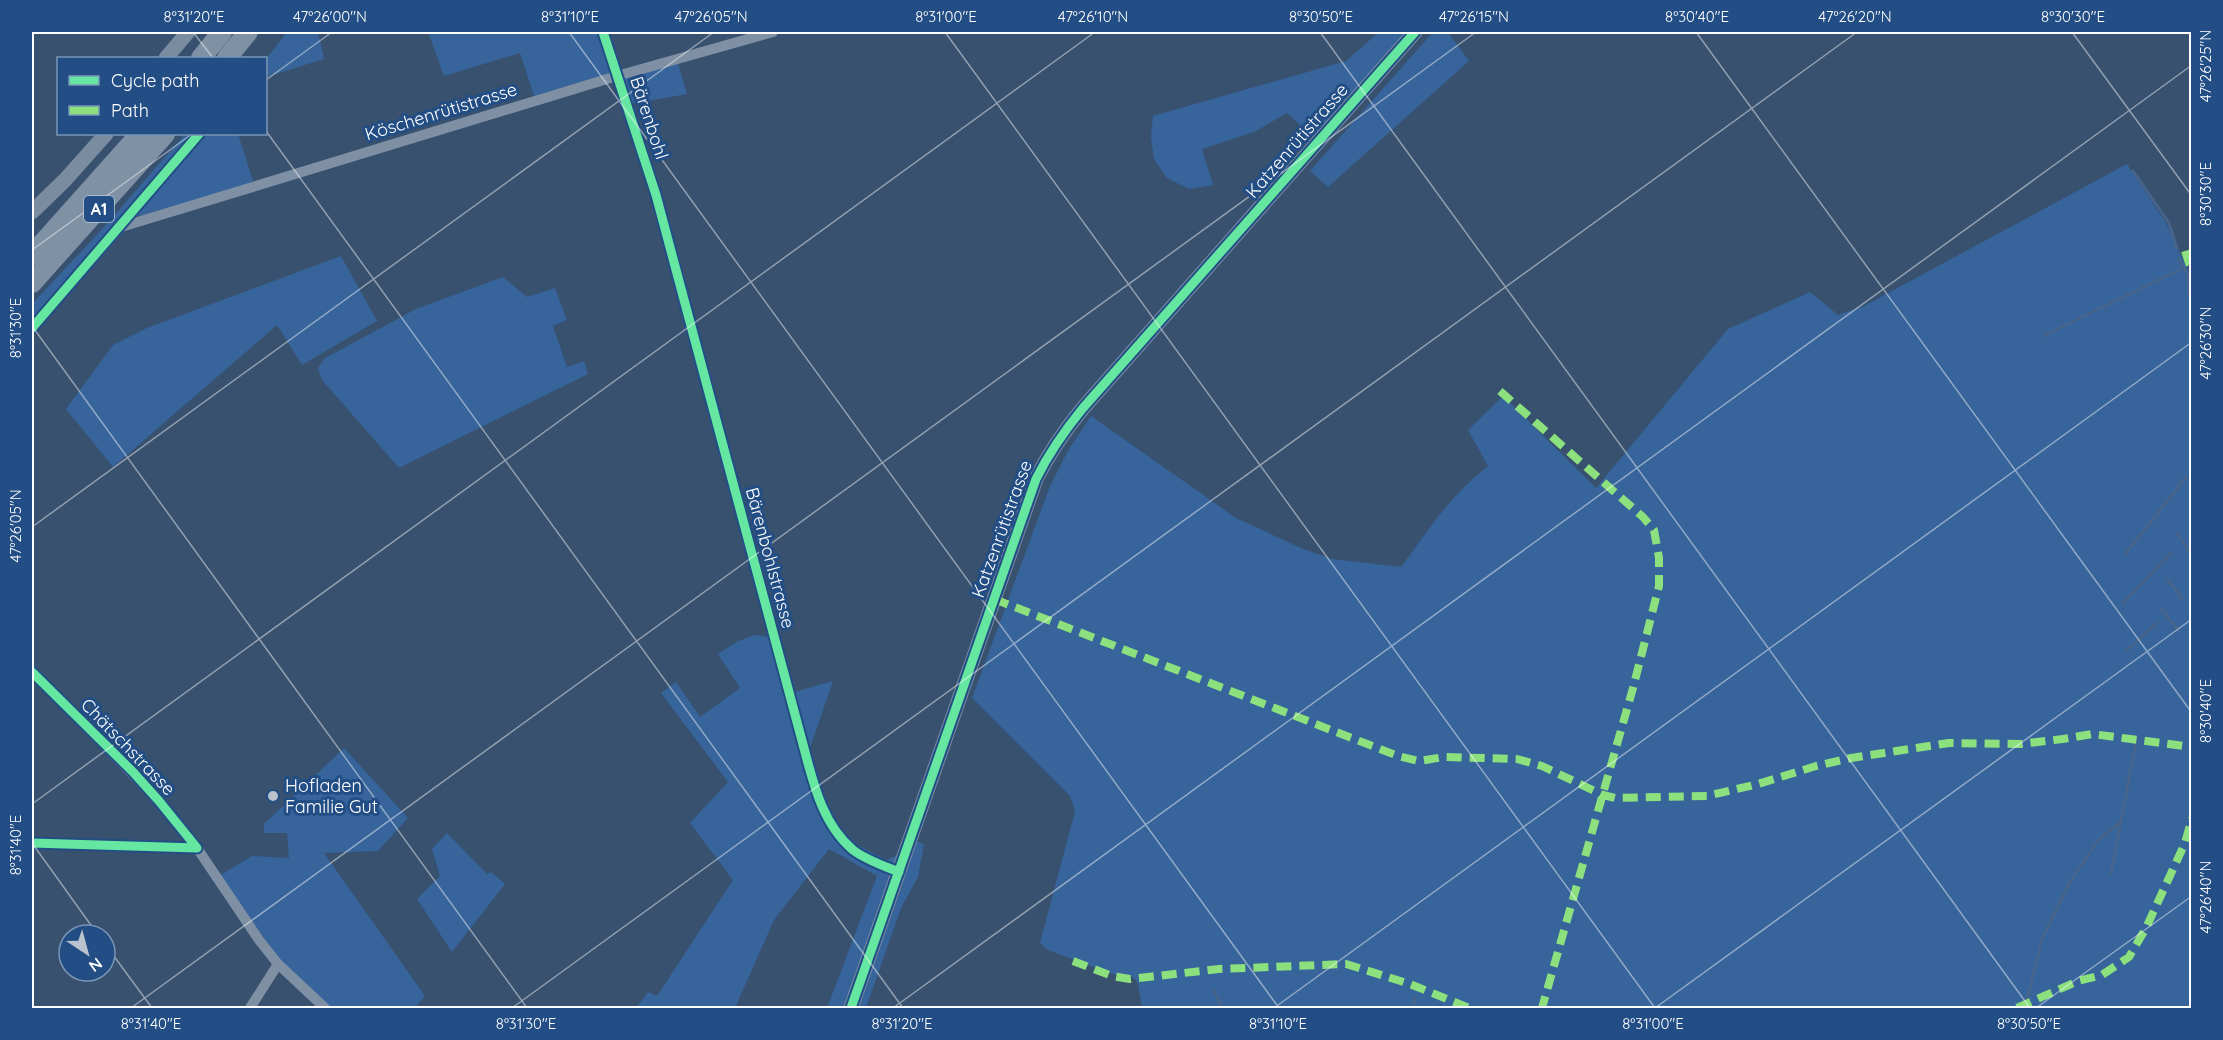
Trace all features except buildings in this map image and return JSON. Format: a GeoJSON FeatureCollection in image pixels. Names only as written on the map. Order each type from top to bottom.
{"type":"FeatureCollection","features":[{"type":"Feature","properties":{"kind":"highway"},"geometry":{"type":"LineString","coordinates":[[202,57],[222,32]]}},
{"type":"Feature","properties":{"kind":"highway"},"geometry":{"type":"LineString","coordinates":[[228,57],[248,32]]}},
{"type":"Feature","properties":{"kind":"highway","name":"A1"},"geometry":{"type":"LineString","coordinates":[[32,255],[139,135]]}},
{"type":"Feature","properties":{"kind":"highway","name":"A1"},"geometry":{"type":"LineString","coordinates":[[32,284],[164,135]]}},
{"type":"Feature","properties":{"kind":"street"},"geometry":{"type":"LineString","coordinates":[[167,57],[188,32]]}},
{"type":"Feature","properties":{"kind":"street","name":"Bärenbohl"},"geometry":{"type":"LineString","coordinates":[[603,32],[661,215]]}},
{"type":"Feature","properties":{"kind":"street","name":"Köschenrütistrasse"},"geometry":{"type":"LineString","coordinates":[[32,328],[121,227],[617,76],[773,32]]}},
{"type":"Feature","properties":{"kind":"street","name":"Katzenrütistrasse"},"geometry":{"type":"LineString","coordinates":[[851,1008],[1032,490],[1045,460],[1083,408],[1415,32]]}},
{"type":"Feature","properties":{"kind":"street"},"geometry":{"type":"LineString","coordinates":[[32,212],[65,180],[105,135]]}},
{"type":"Feature","properties":{"kind":"street","name":"Bärenbohlstrasse"},"geometry":{"type":"LineString","coordinates":[[661,215],[798,726],[824,813],[837,833],[854,850],[871,861],[899,872]]}},
{"type":"Feature","properties":{"kind":"street","name":"Chätschstrasse"},"geometry":{"type":"LineString","coordinates":[[32,672],[133,772],[159,801],[197,848],[241,916],[279,964],[325,1008]]}},
{"type":"Feature","properties":{"kind":"street"},"geometry":{"type":"LineString","coordinates":[[32,843],[197,848]]}},
{"type":"Feature","properties":{"kind":"street"},"geometry":{"type":"LineString","coordinates":[[250,1008],[279,964]]}},
{"type":"Feature","properties":{"kind":"shaded area"},"geometry":{"type":"Polygon","coordinates":[[[287,32],[318,32],[324,59],[267,77],[267,58],[287,32]]]}},
{"type":"Feature","properties":{"kind":"shaded area"},"geometry":{"type":"Polygon","coordinates":[[[428,32],[598,32],[612,73],[534,96],[520,53],[444,76],[428,32]]]}},
{"type":"Feature","properties":{"kind":"shaded area"},"geometry":{"type":"Polygon","coordinates":[[[1379,32],[1409,32],[1314,138],[1287,113],[1254,132],[1202,149],[1213,185],[1189,189],[1167,178],[1154,159],[1151,137],[1153,116],[1346,61],[1379,32]]]}},
{"type":"Feature","properties":{"kind":"shaded area"},"geometry":{"type":"Polygon","coordinates":[[[1433,32],[1451,32],[1449,34],[1469,61],[1328,187],[1310,171],[1433,32]]]}},
{"type":"Feature","properties":{"kind":"shaded area"},"geometry":{"type":"Polygon","coordinates":[[[678,63],[687,94],[631,104],[623,79],[678,63]]]}},
{"type":"Feature","properties":{"kind":"shaded area"},"geometry":{"type":"Polygon","coordinates":[[[184,135],[194,135],[32,323],[32,304],[104,227],[184,135]]]}},
{"type":"Feature","properties":{"kind":"shaded area"},"geometry":{"type":"Polygon","coordinates":[[[201,135],[238,135],[254,184],[131,218],[201,135]]]}},
{"type":"Feature","properties":{"kind":"shaded area"},"geometry":{"type":"Polygon","coordinates":[[[2127,164],[2166,223],[2189,272],[2192,313],[2191,1008],[1142,1008],[1138,983],[1133,977],[1112,974],[1048,950],[1040,943],[1075,811],[1070,796],[972,698],[1050,486],[1069,449],[1091,416],[1236,518],[1301,548],[1332,559],[1401,567],[1451,501],[1488,466],[1468,430],[1503,396],[1596,488],[1728,329],[1810,292],[1838,315],[1864,306],[2127,164]]]}},
{"type":"Feature","properties":{"kind":"shaded area"},"geometry":{"type":"Polygon","coordinates":[[[341,256],[377,321],[302,365],[277,325],[113,467],[66,409],[113,345],[147,328],[341,256]]]}},
{"type":"Feature","properties":{"kind":"shaded area"},"geometry":{"type":"Polygon","coordinates":[[[503,277],[527,297],[555,288],[567,320],[553,326],[567,367],[584,361],[588,374],[399,468],[322,380],[318,368],[325,358],[416,309],[503,277]]]}},
{"type":"Feature","properties":{"kind":"shaded area"},"geometry":{"type":"Polygon","coordinates":[[[755,635],[770,637],[787,694],[833,681],[810,748],[827,805],[841,829],[857,845],[887,860],[897,855],[904,837],[924,844],[918,877],[901,908],[866,1008],[827,1008],[877,876],[829,849],[774,920],[735,1008],[636,1008],[648,992],[657,996],[733,880],[690,823],[728,782],[661,693],[676,682],[700,717],[740,688],[718,654],[738,641],[755,635]]]}},
{"type":"Feature","properties":{"kind":"shaded area"},"geometry":{"type":"Polygon","coordinates":[[[344,748],[408,818],[378,851],[324,853],[425,996],[415,1008],[329,1008],[280,961],[219,876],[252,856],[289,858],[287,833],[264,833],[264,824],[344,748]]]}},
{"type":"Feature","properties":{"kind":"shaded area"},"geometry":{"type":"Polygon","coordinates":[[[447,833],[487,874],[491,872],[505,884],[452,952],[417,899],[440,876],[432,849],[447,833]]]}},
{"type":"Feature","properties":{"kind":"waterway"},"geometry":{"type":"LineString","coordinates":[[2133,171],[2169,223],[2177,249]]}},
{"type":"Feature","properties":{"kind":"waterway"},"geometry":{"type":"LineString","coordinates":[[2179,259],[2188,275],[2192,323]]}},
{"type":"Feature","properties":{"kind":"waterway"},"geometry":{"type":"LineString","coordinates":[[2043,336],[2183,268]]}},
{"type":"Feature","properties":{"kind":"waterway"},"geometry":{"type":"LineString","coordinates":[[2126,553],[2187,476]]}},
{"type":"Feature","properties":{"kind":"waterway"},"geometry":{"type":"LineString","coordinates":[[2177,533],[2192,555]]}},
{"type":"Feature","properties":{"kind":"waterway"},"geometry":{"type":"LineString","coordinates":[[2123,603],[2171,553]]}},
{"type":"Feature","properties":{"kind":"waterway"},"geometry":{"type":"LineString","coordinates":[[2167,579],[2182,598]]}},
{"type":"Feature","properties":{"kind":"waterway"},"geometry":{"type":"LineString","coordinates":[[2161,609],[2179,631]]}},
{"type":"Feature","properties":{"kind":"waterway"},"geometry":{"type":"LineString","coordinates":[[2127,650],[2158,622]]}},
{"type":"Feature","properties":{"kind":"waterway"},"geometry":{"type":"LineString","coordinates":[[2111,873],[2136,742]]}},
{"type":"Feature","properties":{"kind":"waterway"},"geometry":{"type":"LineString","coordinates":[[2027,1000],[2042,939],[2070,882],[2099,839],[2121,822]]}},
{"type":"Feature","properties":{"kind":"waterway"},"geometry":{"type":"LineString","coordinates":[[1214,991],[1222,1008]]}},
{"type":"Feature","properties":{"kind":"waterway"},"geometry":{"type":"LineString","coordinates":[[1413,1008],[1415,998]]}},
{"type":"Feature","properties":{"kind":"marked path"},"geometry":{"type":"LineString","coordinates":[[2185,251],[2192,272]]}},
{"type":"Feature","properties":{"kind":"marked path"},"geometry":{"type":"LineString","coordinates":[[1500,391],[1643,517],[1654,530],[1659,558],[1659,586],[1633,688],[1542,1008]]}},
{"type":"Feature","properties":{"kind":"marked path"},"geometry":{"type":"LineString","coordinates":[[994,599],[1398,756],[1419,761],[1444,757],[1517,759],[1542,766],[1603,795],[1615,798],[1707,796],[1851,758],[1949,743],[2020,744],[2092,734],[2192,747]]}},
{"type":"Feature","properties":{"kind":"marked path"},"geometry":{"type":"LineString","coordinates":[[2017,1008],[2078,981],[2102,975],[2129,957],[2146,928],[2185,843],[2192,818]]}},
{"type":"Feature","properties":{"kind":"marked path"},"geometry":{"type":"LineString","coordinates":[[1073,961],[1112,976],[1130,979],[1219,969],[1346,964],[1410,984],[1469,1008]]}},
{"type":"Feature","properties":{"kind":"cycle path"},"geometry":{"type":"LineString","coordinates":[[603,32],[656,195],[809,768],[819,798],[832,826],[853,850],[869,860],[899,872]]}},
{"type":"Feature","properties":{"kind":"cycle path"},"geometry":{"type":"LineString","coordinates":[[851,1008],[1036,479],[1046,460],[1083,408],[1415,32]]}},
{"type":"Feature","properties":{"kind":"cycle path"},"geometry":{"type":"LineString","coordinates":[[32,328],[198,135]]}},
{"type":"Feature","properties":{"kind":"cycle path"},"geometry":{"type":"LineString","coordinates":[[32,672],[133,772],[197,848]]}},
{"type":"Feature","properties":{"kind":"cycle path"},"geometry":{"type":"LineString","coordinates":[[32,843],[197,848]]}},
{"type":"Feature","properties":{"kind":"place","name":"Hofladen Familie Gut"},"geometry":{"type":"Point","coordinates":[273,796]}}]}
